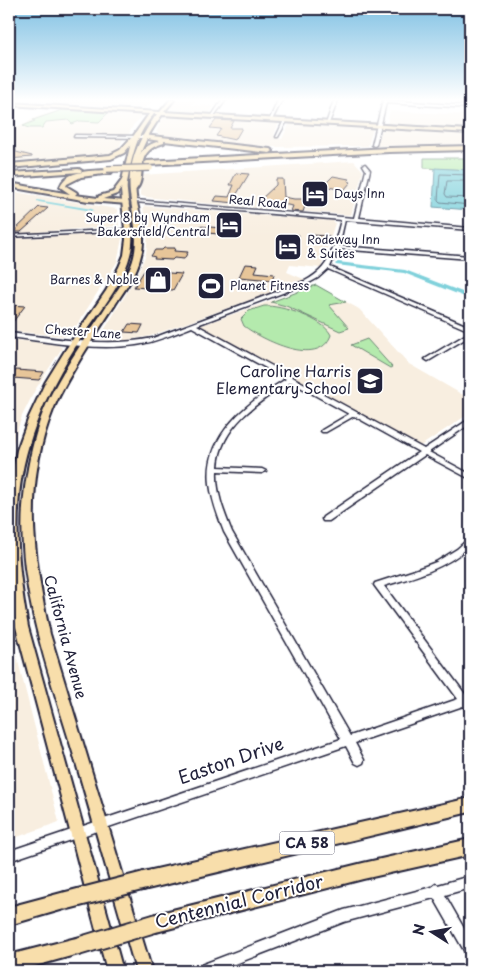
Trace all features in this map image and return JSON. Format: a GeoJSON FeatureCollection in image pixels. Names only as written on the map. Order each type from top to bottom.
{"type":"FeatureCollection","features":[{"type":"Feature","properties":{"kind":"highway"},"geometry":{"type":"LineString","coordinates":[[9,166],[111,157],[123,152],[126,146]]}},
{"type":"Feature","properties":{"kind":"highway"},"geometry":{"type":"LineString","coordinates":[[133,190],[146,162],[148,146]]}},
{"type":"Feature","properties":{"kind":"highway"},"geometry":{"type":"LineString","coordinates":[[9,175],[109,167],[177,157],[190,152],[188,146]]}},
{"type":"Feature","properties":{"kind":"highway"},"geometry":{"type":"LineString","coordinates":[[218,146],[278,151],[373,148],[470,150]]}},
{"type":"Feature","properties":{"kind":"highway"},"geometry":{"type":"LineString","coordinates":[[146,162],[373,148]]}},
{"type":"Feature","properties":{"kind":"highway"},"geometry":{"type":"LineString","coordinates":[[146,162],[470,150]]}},
{"type":"Feature","properties":{"kind":"highway"},"geometry":{"type":"LineString","coordinates":[[9,171],[81,166],[109,167]]}},
{"type":"Feature","properties":{"kind":"highway"},"geometry":{"type":"LineString","coordinates":[[109,167],[78,175],[68,179],[63,185],[68,191],[128,201]]}},
{"type":"Feature","properties":{"kind":"highway"},"geometry":{"type":"LineString","coordinates":[[100,197],[115,193],[124,181]]}},
{"type":"Feature","properties":{"kind":"highway"},"geometry":{"type":"LineString","coordinates":[[9,185],[128,201]]}},
{"type":"Feature","properties":{"kind":"highway","name":"CA 58"},"geometry":{"type":"LineString","coordinates":[[9,916],[144,881],[470,805]]}},
{"type":"Feature","properties":{"kind":"highway","name":"Centennial Corridor"},"geometry":{"type":"LineString","coordinates":[[9,964],[76,947],[156,923],[363,871],[470,847]]}},
{"type":"Feature","properties":{"kind":"main road","name":"California Avenue"},"geometry":{"type":"LineString","coordinates":[[115,971],[22,627],[14,588],[9,535],[14,475],[22,442],[41,396],[122,268],[128,249],[129,230],[128,201],[124,181],[132,146]]}},
{"type":"Feature","properties":{"kind":"main road","name":"California Avenue"},"geometry":{"type":"LineString","coordinates":[[140,146],[133,168],[133,190],[128,201],[140,231],[139,251],[134,266],[122,289],[50,406],[35,451],[27,499],[27,532],[32,579],[48,646],[144,971]]}},
{"type":"Feature","properties":{"kind":"main road"},"geometry":{"type":"LineString","coordinates":[[142,146],[146,162]]}},
{"type":"Feature","properties":{"kind":"main road"},"geometry":{"type":"LineString","coordinates":[[129,230],[134,232],[135,246],[139,251]]}},
{"type":"Feature","properties":{"kind":"main road"},"geometry":{"type":"LineString","coordinates":[[128,249],[132,252],[130,263],[134,266]]}},
{"type":"Feature","properties":{"kind":"main road"},"geometry":{"type":"LineString","coordinates":[[122,268],[125,272],[117,287],[122,289]]}},
{"type":"Feature","properties":{"kind":"main road"},"geometry":{"type":"LineString","coordinates":[[22,442],[32,446],[35,451]]}},
{"type":"Feature","properties":{"kind":"street"},"geometry":{"type":"LineString","coordinates":[[356,220],[368,170],[365,165]]}},
{"type":"Feature","properties":{"kind":"street","name":"Real Road"},"geometry":{"type":"LineString","coordinates":[[128,201],[470,229]]}},
{"type":"Feature","properties":{"kind":"street"},"geometry":{"type":"LineString","coordinates":[[343,219],[329,268],[470,329]]}},
{"type":"Feature","properties":{"kind":"street"},"geometry":{"type":"LineString","coordinates":[[9,236],[129,230]]}},
{"type":"Feature","properties":{"kind":"street"},"geometry":{"type":"LineString","coordinates":[[335,247],[470,258]]}},
{"type":"Feature","properties":{"kind":"street","name":"Chester Lane"},"geometry":{"type":"LineString","coordinates":[[9,335],[87,344],[136,344],[155,339],[307,282],[321,276],[329,268]]}},
{"type":"Feature","properties":{"kind":"street"},"geometry":{"type":"LineString","coordinates":[[192,325],[470,477]]}},
{"type":"Feature","properties":{"kind":"street"},"geometry":{"type":"LineString","coordinates":[[428,359],[470,334]]}},
{"type":"Feature","properties":{"kind":"street"},"geometry":{"type":"LineString","coordinates":[[291,379],[260,397],[234,421],[222,439],[213,469],[213,483],[217,506],[228,532],[359,760]]}},
{"type":"Feature","properties":{"kind":"street"},"geometry":{"type":"LineString","coordinates":[[324,432],[354,414]]}},
{"type":"Feature","properties":{"kind":"street"},"geometry":{"type":"LineString","coordinates":[[326,519],[470,421]]}},
{"type":"Feature","properties":{"kind":"street"},"geometry":{"type":"LineString","coordinates":[[213,469],[262,471]]}},
{"type":"Feature","properties":{"kind":"street"},"geometry":{"type":"LineString","coordinates":[[468,704],[378,585],[440,564],[451,558],[470,542]]}},
{"type":"Feature","properties":{"kind":"street","name":"Easton Drive"},"geometry":{"type":"LineString","coordinates":[[9,856],[349,740],[468,704]]}},
{"type":"Feature","properties":{"kind":"street"},"geometry":{"type":"LineString","coordinates":[[201,971],[344,916],[470,882]]}},
{"type":"Feature","properties":{"kind":"street"},"geometry":{"type":"LineString","coordinates":[[436,890],[470,950]]}},
{"type":"Feature","properties":{"kind":"shaded area"},"geometry":{"type":"Polygon","coordinates":[[[9,146],[120,146],[118,151],[110,155],[9,161],[9,146]]]}},
{"type":"Feature","properties":{"kind":"shaded area"},"geometry":{"type":"Polygon","coordinates":[[[260,146],[368,146],[368,146],[260,146]]]}},
{"type":"Feature","properties":{"kind":"shaded area"},"geometry":{"type":"Polygon","coordinates":[[[354,161],[363,171],[351,215],[233,206],[140,195],[141,175],[354,161]]]}},
{"type":"Feature","properties":{"kind":"shaded area"},"geometry":{"type":"Polygon","coordinates":[[[9,191],[117,209],[119,226],[9,234],[9,191]]]}},
{"type":"Feature","properties":{"kind":"shaded area"},"geometry":{"type":"Polygon","coordinates":[[[143,207],[333,221],[335,223],[321,268],[290,265],[287,272],[306,280],[150,336],[128,340],[103,340],[100,337],[137,276],[146,254],[148,234],[143,207]]]}},
{"type":"Feature","properties":{"kind":"shaded area"},"geometry":{"type":"Polygon","coordinates":[[[123,234],[117,262],[71,334],[64,336],[9,331],[9,239],[123,234]]]}},
{"type":"Feature","properties":{"kind":"shaded area","name":"Caroline Harris Elementary School"},"geometry":{"type":"Polygon","coordinates":[[[316,285],[359,309],[409,364],[470,399],[470,413],[419,447],[199,326],[316,285]]]}},
{"type":"Feature","properties":{"kind":"shaded area"},"geometry":{"type":"Polygon","coordinates":[[[9,339],[58,345],[62,348],[35,390],[22,416],[9,455],[9,339]]]}},
{"type":"Feature","properties":{"kind":"shaded area"},"geometry":{"type":"Polygon","coordinates":[[[9,626],[59,822],[9,840],[9,626]]]}},
{"type":"Feature","properties":{"kind":"green space"},"geometry":{"type":"Polygon","coordinates":[[[424,158],[470,158],[470,170],[424,168],[424,158]]]}},
{"type":"Feature","properties":{"kind":"green space"},"geometry":{"type":"Polygon","coordinates":[[[316,285],[346,302],[329,305],[349,328],[340,331],[286,306],[271,302],[316,285]]]}},
{"type":"Feature","properties":{"kind":"green space"},"geometry":{"type":"Polygon","coordinates":[[[264,306],[281,308],[301,314],[320,324],[331,335],[325,345],[315,350],[303,351],[276,344],[252,332],[244,326],[241,319],[249,311],[264,306]]]}},
{"type":"Feature","properties":{"kind":"green space"},"geometry":{"type":"Polygon","coordinates":[[[367,339],[392,367],[390,368],[351,345],[367,339]]]}},
{"type":"Feature","properties":{"kind":"water"},"geometry":{"type":"Polygon","coordinates":[[[435,168],[470,170],[470,210],[433,207],[435,168]]]}},
{"type":"Feature","properties":{"kind":"building"},"geometry":{"type":"Polygon","coordinates":[[[16,148],[16,152],[32,157],[9,159],[9,149],[16,148]]]}},
{"type":"Feature","properties":{"kind":"building"},"geometry":{"type":"Polygon","coordinates":[[[236,173],[249,174],[235,197],[238,197],[236,203],[214,201],[217,196],[229,197],[234,185],[230,185],[236,173]]]}},
{"type":"Feature","properties":{"kind":"building"},"geometry":{"type":"Polygon","coordinates":[[[333,176],[349,179],[348,181],[351,182],[344,190],[323,186],[333,176]]]}},
{"type":"Feature","properties":{"kind":"building","name":"Days Inn"},"geometry":{"type":"Polygon","coordinates":[[[276,179],[283,179],[284,197],[294,199],[305,199],[320,183],[324,206],[305,206],[303,212],[291,211],[293,206],[260,200],[276,185],[276,179]]]}},
{"type":"Feature","properties":{"kind":"building"},"geometry":{"type":"Polygon","coordinates":[[[39,207],[48,208],[21,232],[13,232],[39,207]]]}},
{"type":"Feature","properties":{"kind":"building","name":"Super 8 by Wyndham Bakersfield/Central"},"geometry":{"type":"Polygon","coordinates":[[[227,216],[239,217],[233,230],[222,230],[219,234],[195,232],[199,226],[221,228],[227,216]]]}},
{"type":"Feature","properties":{"kind":"building"},"geometry":{"type":"Polygon","coordinates":[[[287,235],[299,235],[293,254],[280,253],[287,235]]]}},
{"type":"Feature","properties":{"kind":"building"},"geometry":{"type":"Polygon","coordinates":[[[309,235],[329,236],[328,242],[307,240],[309,235]]]}},
{"type":"Feature","properties":{"kind":"building"},"geometry":{"type":"Polygon","coordinates":[[[164,248],[175,248],[174,251],[188,252],[184,259],[154,259],[155,257],[151,256],[155,250],[162,250],[164,248]]]}},
{"type":"Feature","properties":{"kind":"building"},"geometry":{"type":"Polygon","coordinates":[[[245,264],[258,265],[255,272],[274,274],[272,280],[239,277],[245,264]]]}},
{"type":"Feature","properties":{"kind":"building","name":"Barnes & Noble"},"geometry":{"type":"Polygon","coordinates":[[[144,271],[182,274],[173,290],[134,287],[144,271]]]}},
{"type":"Feature","properties":{"kind":"building"},"geometry":{"type":"Polygon","coordinates":[[[10,305],[25,306],[9,327],[9,307],[10,305]]]}},
{"type":"Feature","properties":{"kind":"building"},"geometry":{"type":"Polygon","coordinates":[[[129,324],[143,325],[139,333],[124,332],[129,324]]]}},
{"type":"Feature","properties":{"kind":"building"},"geometry":{"type":"Polygon","coordinates":[[[16,370],[44,372],[39,380],[13,378],[14,376],[12,376],[16,370]]]}},
{"type":"Feature","properties":{"kind":"waterway"},"geometry":{"type":"LineString","coordinates":[[39,201],[92,210]]}},
{"type":"Feature","properties":{"kind":"waterway"},"geometry":{"type":"LineString","coordinates":[[338,264],[405,272],[470,297]]}},
{"type":"Feature","properties":{"kind":"place","name":"Days Inn"},"geometry":{"type":"Point","coordinates":[315,194]}},
{"type":"Feature","properties":{"kind":"place","name":"Super 8 by Wyndham Bakersfield/Central"},"geometry":{"type":"Point","coordinates":[229,225]}},
{"type":"Feature","properties":{"kind":"place","name":"Rodeway Inn & Suites"},"geometry":{"type":"Point","coordinates":[288,247]}},
{"type":"Feature","properties":{"kind":"place","name":"Barnes & Noble"},"geometry":{"type":"Point","coordinates":[158,280]}},
{"type":"Feature","properties":{"kind":"place","name":"Planet Fitness"},"geometry":{"type":"Point","coordinates":[211,286]}},
{"type":"Feature","properties":{"kind":"place","name":"Caroline Harris Elementary School"},"geometry":{"type":"Point","coordinates":[370,381]}}]}
